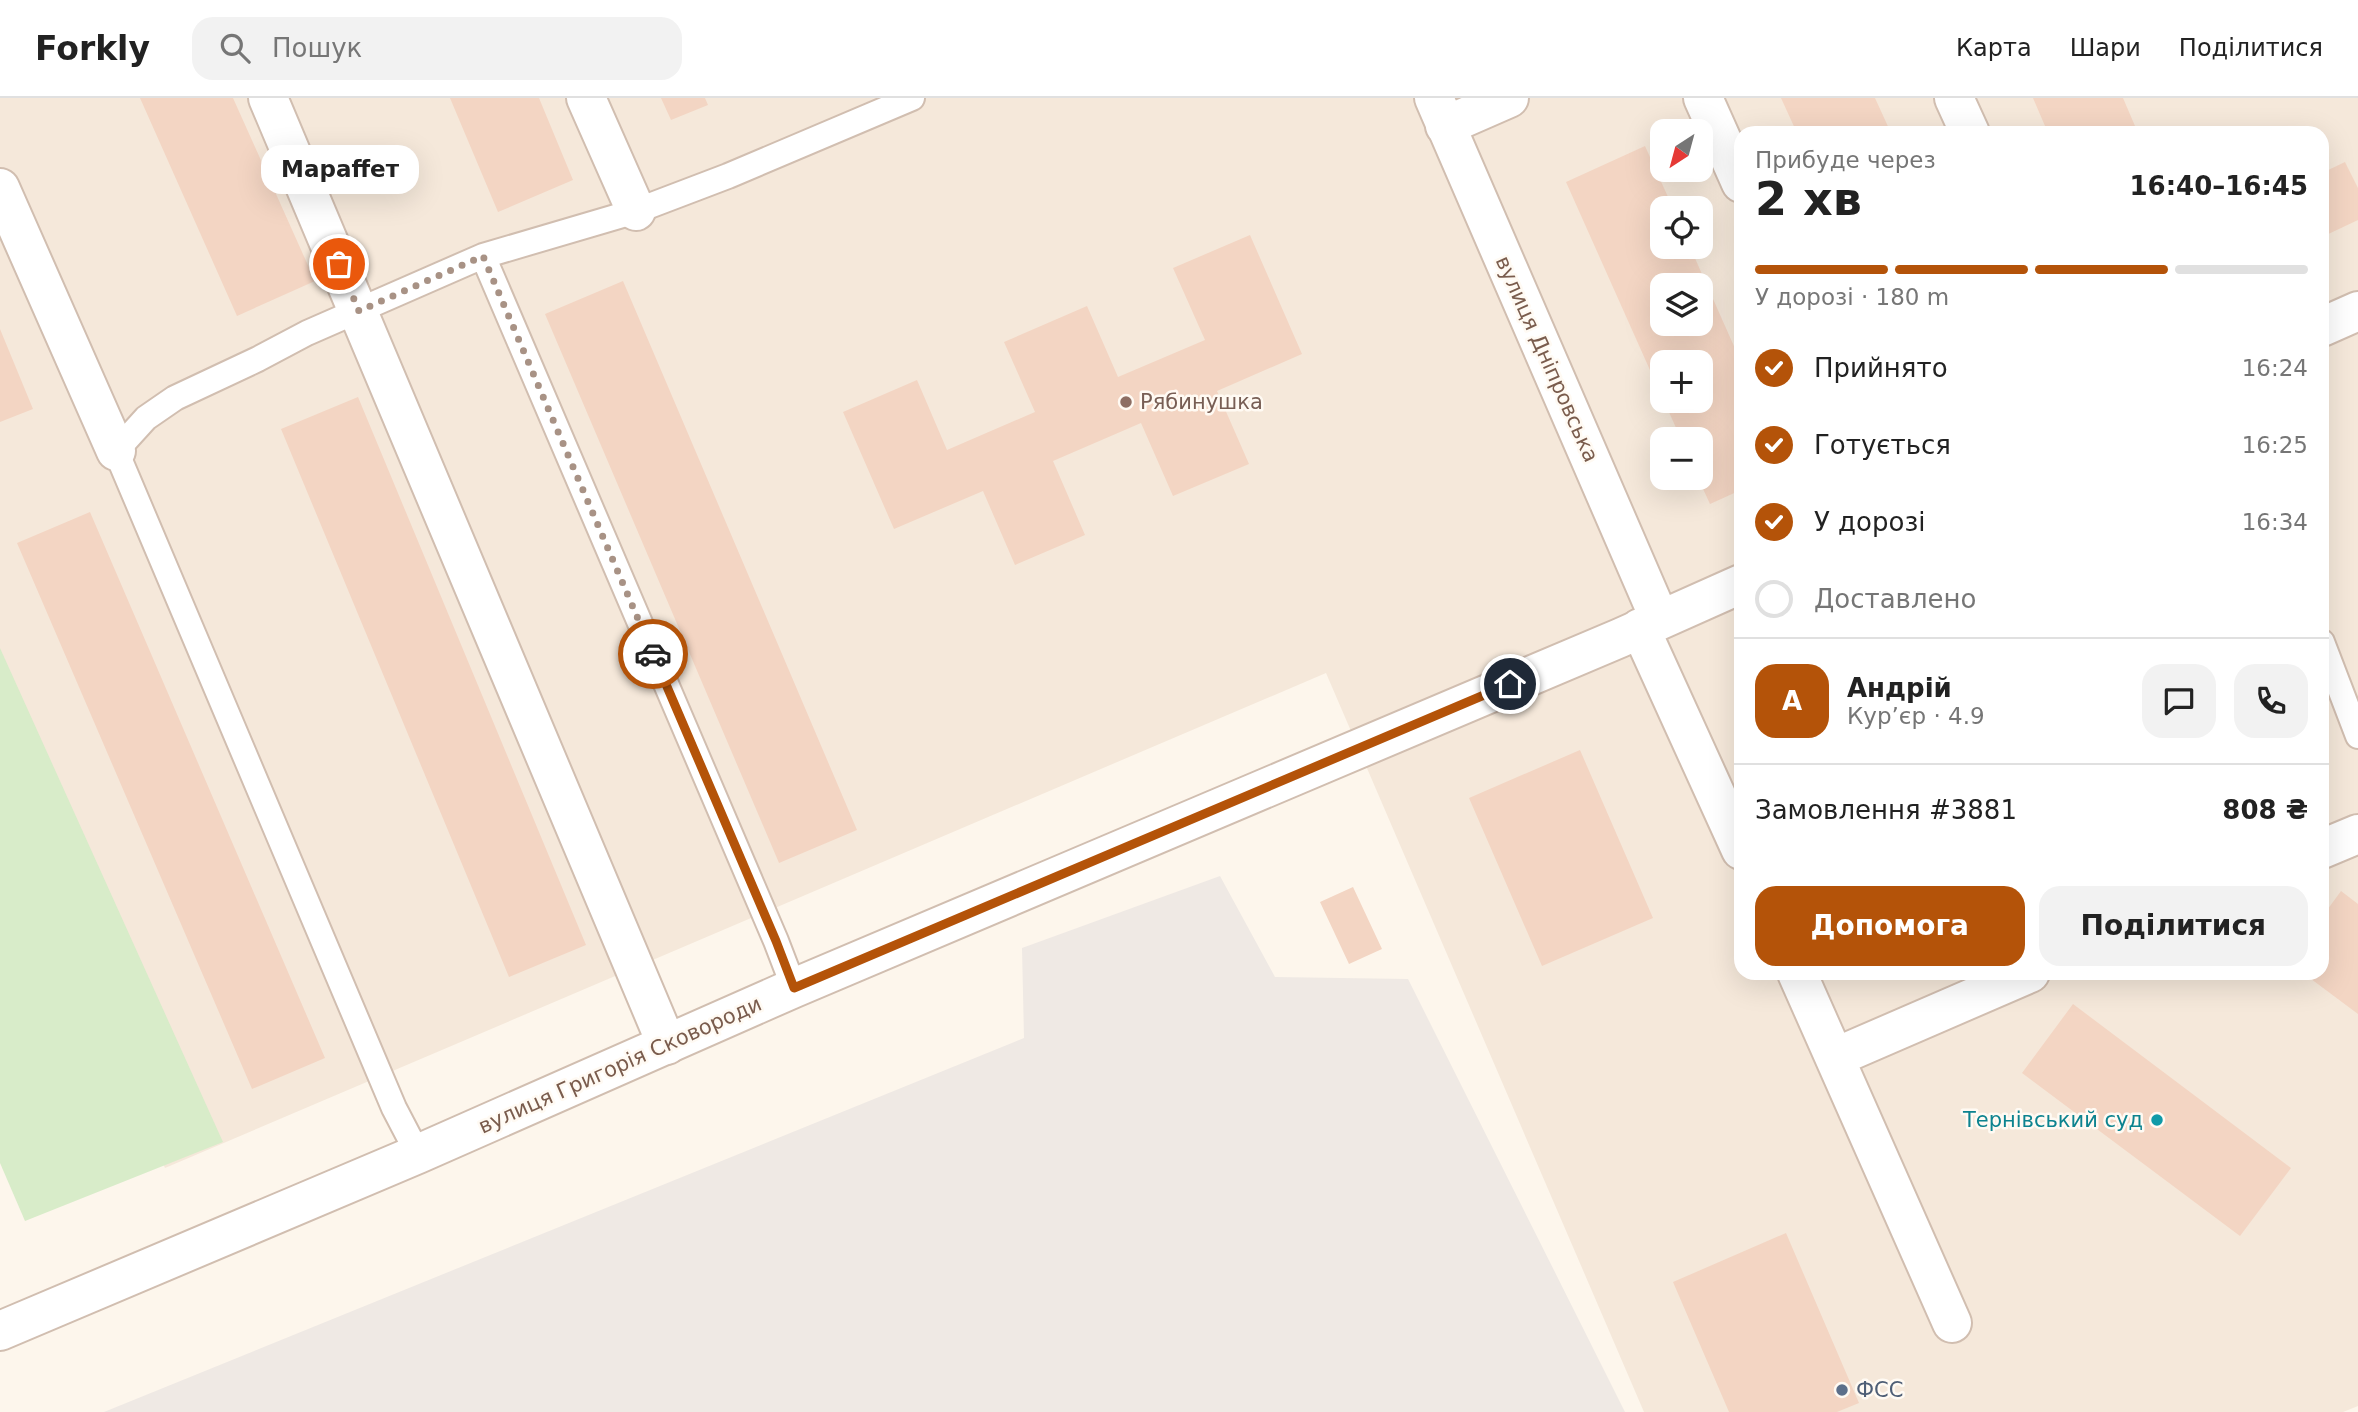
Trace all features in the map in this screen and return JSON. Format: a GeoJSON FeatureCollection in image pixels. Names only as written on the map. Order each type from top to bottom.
{"type":"FeatureCollection","features":[{"type":"Feature","properties":{"kind":"street"},"geometry":{"type":"LineString","coordinates":[[268,98],[667,1045]]}},
{"type":"Feature","properties":{"kind":"street"},"geometry":{"type":"LineString","coordinates":[[586,98],[636,211]]}},
{"type":"Feature","properties":{"kind":"street"},"geometry":{"type":"LineString","coordinates":[[1439,112],[1509,98]]}},
{"type":"Feature","properties":{"kind":"street"},"geometry":{"type":"LineString","coordinates":[[1703,98],[1734,167]]}},
{"type":"Feature","properties":{"kind":"street"},"geometry":{"type":"LineString","coordinates":[[1954,98],[1967,126]]}},
{"type":"Feature","properties":{"kind":"street","name":"вулиця Дніпровська"},"geometry":{"type":"LineString","coordinates":[[1439,112],[1734,833]]}},
{"type":"Feature","properties":{"kind":"street"},"geometry":{"type":"LineString","coordinates":[[0,188],[116,451]]}},
{"type":"Feature","properties":{"kind":"street"},"geometry":{"type":"LineString","coordinates":[[2329,324],[2358,311]]}},
{"type":"Feature","properties":{"kind":"street","name":"вулиця Григорія Сковороди"},"geometry":{"type":"LineString","coordinates":[[0,1331],[418,1154],[794,988],[1734,587]]}},
{"type":"Feature","properties":{"kind":"street"},"geometry":{"type":"LineString","coordinates":[[2329,846],[2358,834]]}},
{"type":"Feature","properties":{"kind":"street"},"geometry":{"type":"LineString","coordinates":[[1800,980],[1952,1323]]}},
{"type":"Feature","properties":{"kind":"street"},"geometry":{"type":"LineString","coordinates":[[1836,1057],[2014,980]]}},
{"type":"Feature","properties":{"kind":"lane"},"geometry":{"type":"LineString","coordinates":[[418,1154],[394,1108],[116,451],[146,418],[175,398],[258,359],[307,332],[483,256],[636,211],[728,176],[912,98]]}},
{"type":"Feature","properties":{"kind":"lane"},"geometry":{"type":"LineString","coordinates":[[483,256],[794,988]]}},
{"type":"Feature","properties":{"kind":"lane"},"geometry":{"type":"LineString","coordinates":[[2329,660],[2358,736]]}},
{"type":"Feature","properties":{"kind":"shaded area"},"geometry":{"type":"Polygon","coordinates":[[[0,98],[2358,98],[2358,1406],[2343,1412],[1644,1412],[1326,673],[165,1168],[0,784],[0,98]]]}},
{"type":"Feature","properties":{"kind":"shaded area"},"geometry":{"type":"Polygon","coordinates":[[[1220,876],[1275,977],[1408,979],[1625,1412],[104,1412],[1024,1038],[1022,948],[1220,876]]]}},
{"type":"Feature","properties":{"kind":"green space"},"geometry":{"type":"Polygon","coordinates":[[[0,648],[223,1142],[25,1221],[0,1163],[0,648]]]}},
{"type":"Feature","properties":{"kind":"building"},"geometry":{"type":"Polygon","coordinates":[[[140,98],[233,98],[315,281],[237,316],[140,98]]]}},
{"type":"Feature","properties":{"kind":"building"},"geometry":{"type":"Polygon","coordinates":[[[450,98],[539,98],[573,180],[498,212],[450,98]]]}},
{"type":"Feature","properties":{"kind":"building"},"geometry":{"type":"Polygon","coordinates":[[[661,98],[705,98],[708,105],[671,120],[661,98]]]}},
{"type":"Feature","properties":{"kind":"building"},"geometry":{"type":"Polygon","coordinates":[[[1781,98],[1875,98],[1888,126],[1794,126],[1781,98]]]}},
{"type":"Feature","properties":{"kind":"building"},"geometry":{"type":"Polygon","coordinates":[[[2033,98],[2123,98],[2135,126],[2045,126],[2033,98]]]}},
{"type":"Feature","properties":{"kind":"building"},"geometry":{"type":"Polygon","coordinates":[[[1645,146],[1650,157],[1650,182],[1661,182],[1668,196],[1650,196],[1650,259],[1695,259],[1702,273],[1650,273],[1650,336],[1713,336],[1713,299],[1734,346],[1734,493],[1710,504],[1704,490],[1713,490],[1713,427],[1676,427],[1669,413],[1713,413],[1713,350],[1650,350],[1650,370],[1566,182],[1645,146]]]}},
{"type":"Feature","properties":{"kind":"building"},"geometry":{"type":"Polygon","coordinates":[[[2345,162],[2358,188],[2358,220],[2329,234],[2329,170],[2345,162]]]}},
{"type":"Feature","properties":{"kind":"building","name":"Рябинушка"},"geometry":{"type":"Polygon","coordinates":[[[1250,235],[1302,354],[1217,391],[1249,464],[1173,496],[1141,423],[1053,461],[1085,535],[1015,565],[983,491],[894,529],[843,412],[917,380],[947,450],[1035,412],[1004,342],[1087,306],[1118,377],[1205,340],[1173,268],[1250,235]]]}},
{"type":"Feature","properties":{"kind":"building"},"geometry":{"type":"Polygon","coordinates":[[[623,281],[857,830],[779,863],[545,314],[623,281]]]}},
{"type":"Feature","properties":{"kind":"building"},"geometry":{"type":"Polygon","coordinates":[[[0,329],[33,409],[0,422],[0,329]]]}},
{"type":"Feature","properties":{"kind":"building"},"geometry":{"type":"Polygon","coordinates":[[[358,397],[586,945],[509,977],[281,429],[358,397]]]}},
{"type":"Feature","properties":{"kind":"building"},"geometry":{"type":"Polygon","coordinates":[[[90,512],[325,1058],[252,1089],[17,543],[90,512]]]}},
{"type":"Feature","properties":{"kind":"building"},"geometry":{"type":"Polygon","coordinates":[[[1580,750],[1653,918],[1542,966],[1469,798],[1580,750]]]}},
{"type":"Feature","properties":{"kind":"building"},"geometry":{"type":"Polygon","coordinates":[[[1353,887],[1382,949],[1349,964],[1320,902],[1353,887]]]}},
{"type":"Feature","properties":{"kind":"building"},"geometry":{"type":"Polygon","coordinates":[[[2341,891],[2358,904],[2358,1014],[2312,980],[2329,980],[2329,907],[2341,891]]]}},
{"type":"Feature","properties":{"kind":"building","name":"Тернівський суд"},"geometry":{"type":"Polygon","coordinates":[[[2073,1004],[2291,1168],[2240,1236],[2022,1073],[2073,1004]]]}},
{"type":"Feature","properties":{"kind":"building"},"geometry":{"type":"Polygon","coordinates":[[[1786,1233],[1859,1403],[1837,1412],[1729,1412],[1673,1282],[1786,1233]]]}},
{"type":"Feature","properties":{"kind":"way so far"},"geometry":{"type":"LineString","coordinates":[[339,264],[359,311],[483,256],[653,654]]}},
{"type":"Feature","properties":{"kind":"place","name":"Мараffет"},"geometry":{"type":"Point","coordinates":[339,264]}},
{"type":"Feature","properties":{"kind":"place","name":"Рябинушка"},"geometry":{"type":"Point","coordinates":[1126,402]}},
{"type":"Feature","properties":{"kind":"place","name":"Тернівський суд"},"geometry":{"type":"Point","coordinates":[2157,1120]}},
{"type":"Feature","properties":{"kind":"place","name":"ФСС"},"geometry":{"type":"Point","coordinates":[1842,1390]}},
{"type":"Feature","properties":{"kind":"route"},"geometry":{"type":"LineString","coordinates":[[653,654],[794,988],[1510,684]]}}]}
